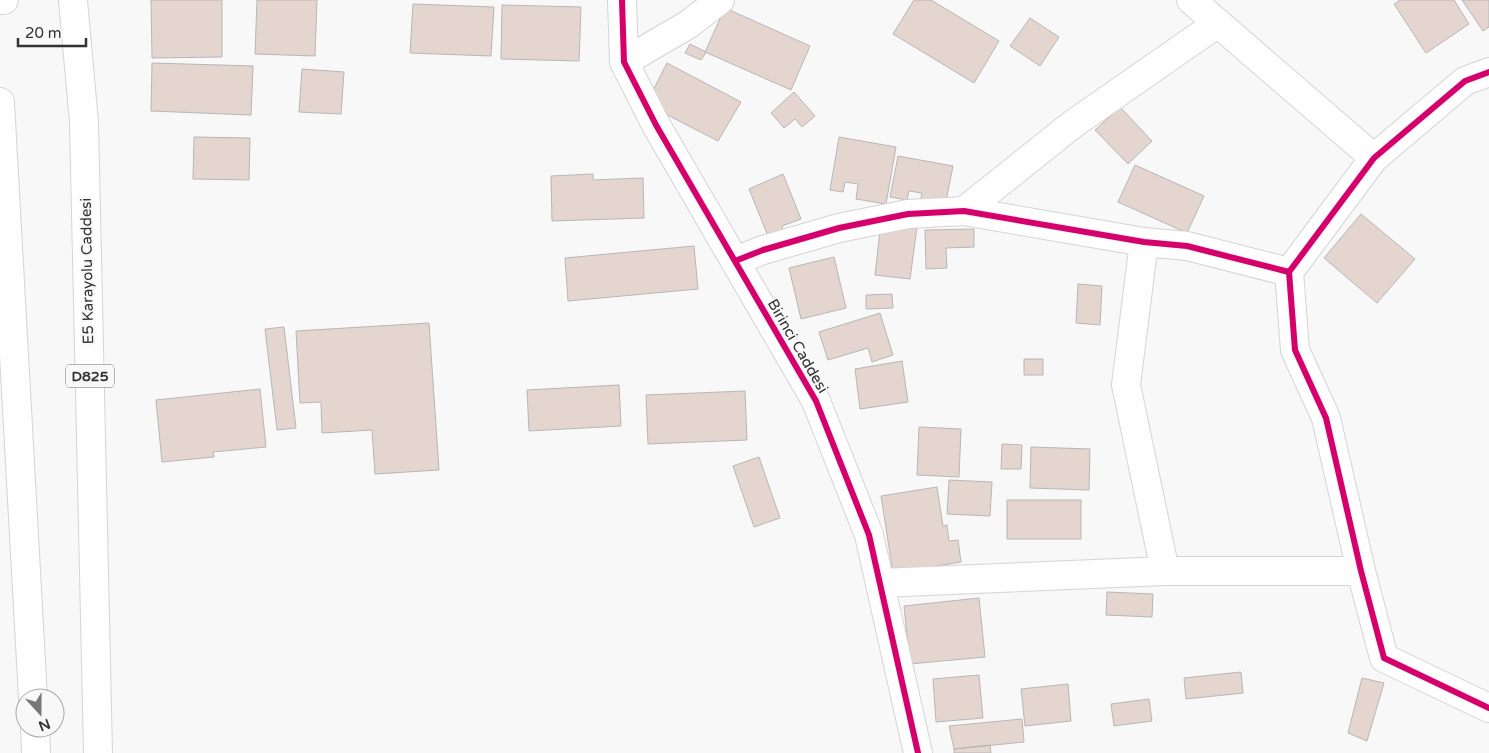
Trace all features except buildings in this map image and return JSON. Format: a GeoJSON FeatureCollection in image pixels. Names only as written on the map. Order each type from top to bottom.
{"type":"FeatureCollection","features":[{"type":"Feature","properties":{"kind":"main road","name":"E5 Karayolu Caddesi"},"geometry":{"type":"LineString","coordinates":[[73,0],[84,122],[98,753]]}},
{"type":"Feature","properties":{"kind":"main road","name":"Birinci Caddesi"},"geometry":{"type":"LineString","coordinates":[[622,0],[624,62],[656,125],[816,401],[869,535],[918,753]]}},
{"type":"Feature","properties":{"kind":"main road"},"geometry":{"type":"LineString","coordinates":[[624,62],[690,24],[720,0]]}},
{"type":"Feature","properties":{"kind":"main road"},"geometry":{"type":"LineString","coordinates":[[1191,0],[1374,158]]}},
{"type":"Feature","properties":{"kind":"main road"},"geometry":{"type":"LineString","coordinates":[[964,211],[1073,124],[1218,23]]}},
{"type":"Feature","properties":{"kind":"main road"},"geometry":{"type":"LineString","coordinates":[[1489,72],[1465,81],[1374,158],[1289,272],[1295,350],[1326,418],[1361,571],[1384,658],[1489,708]]}},
{"type":"Feature","properties":{"kind":"main road"},"geometry":{"type":"LineString","coordinates":[[0,102],[32,688]]}},
{"type":"Feature","properties":{"kind":"main road"},"geometry":{"type":"LineString","coordinates":[[735,261],[763,250],[838,228],[908,214],[964,211],[1144,242],[1187,246],[1289,272]]}},
{"type":"Feature","properties":{"kind":"main road"},"geometry":{"type":"LineString","coordinates":[[1144,242],[1126,385],[1164,571]]}},
{"type":"Feature","properties":{"kind":"main road"},"geometry":{"type":"LineString","coordinates":[[880,583],[1164,571],[1361,571]]}},
{"type":"Feature","properties":{"kind":"main road"},"geometry":{"type":"LineString","coordinates":[[35,738],[36,753]]}},
{"type":"Feature","properties":{"kind":"cycle path"},"geometry":{"type":"LineString","coordinates":[[622,0],[624,62],[656,125],[816,401],[869,535],[918,753]]}},
{"type":"Feature","properties":{"kind":"cycle path"},"geometry":{"type":"LineString","coordinates":[[735,261],[763,250],[839,228],[908,214],[964,211],[1144,242],[1187,246],[1289,272],[1374,158],[1465,81],[1489,72]]}},
{"type":"Feature","properties":{"kind":"cycle path"},"geometry":{"type":"LineString","coordinates":[[1289,272],[1295,350],[1326,418],[1361,571],[1384,658],[1489,708]]}}]}
